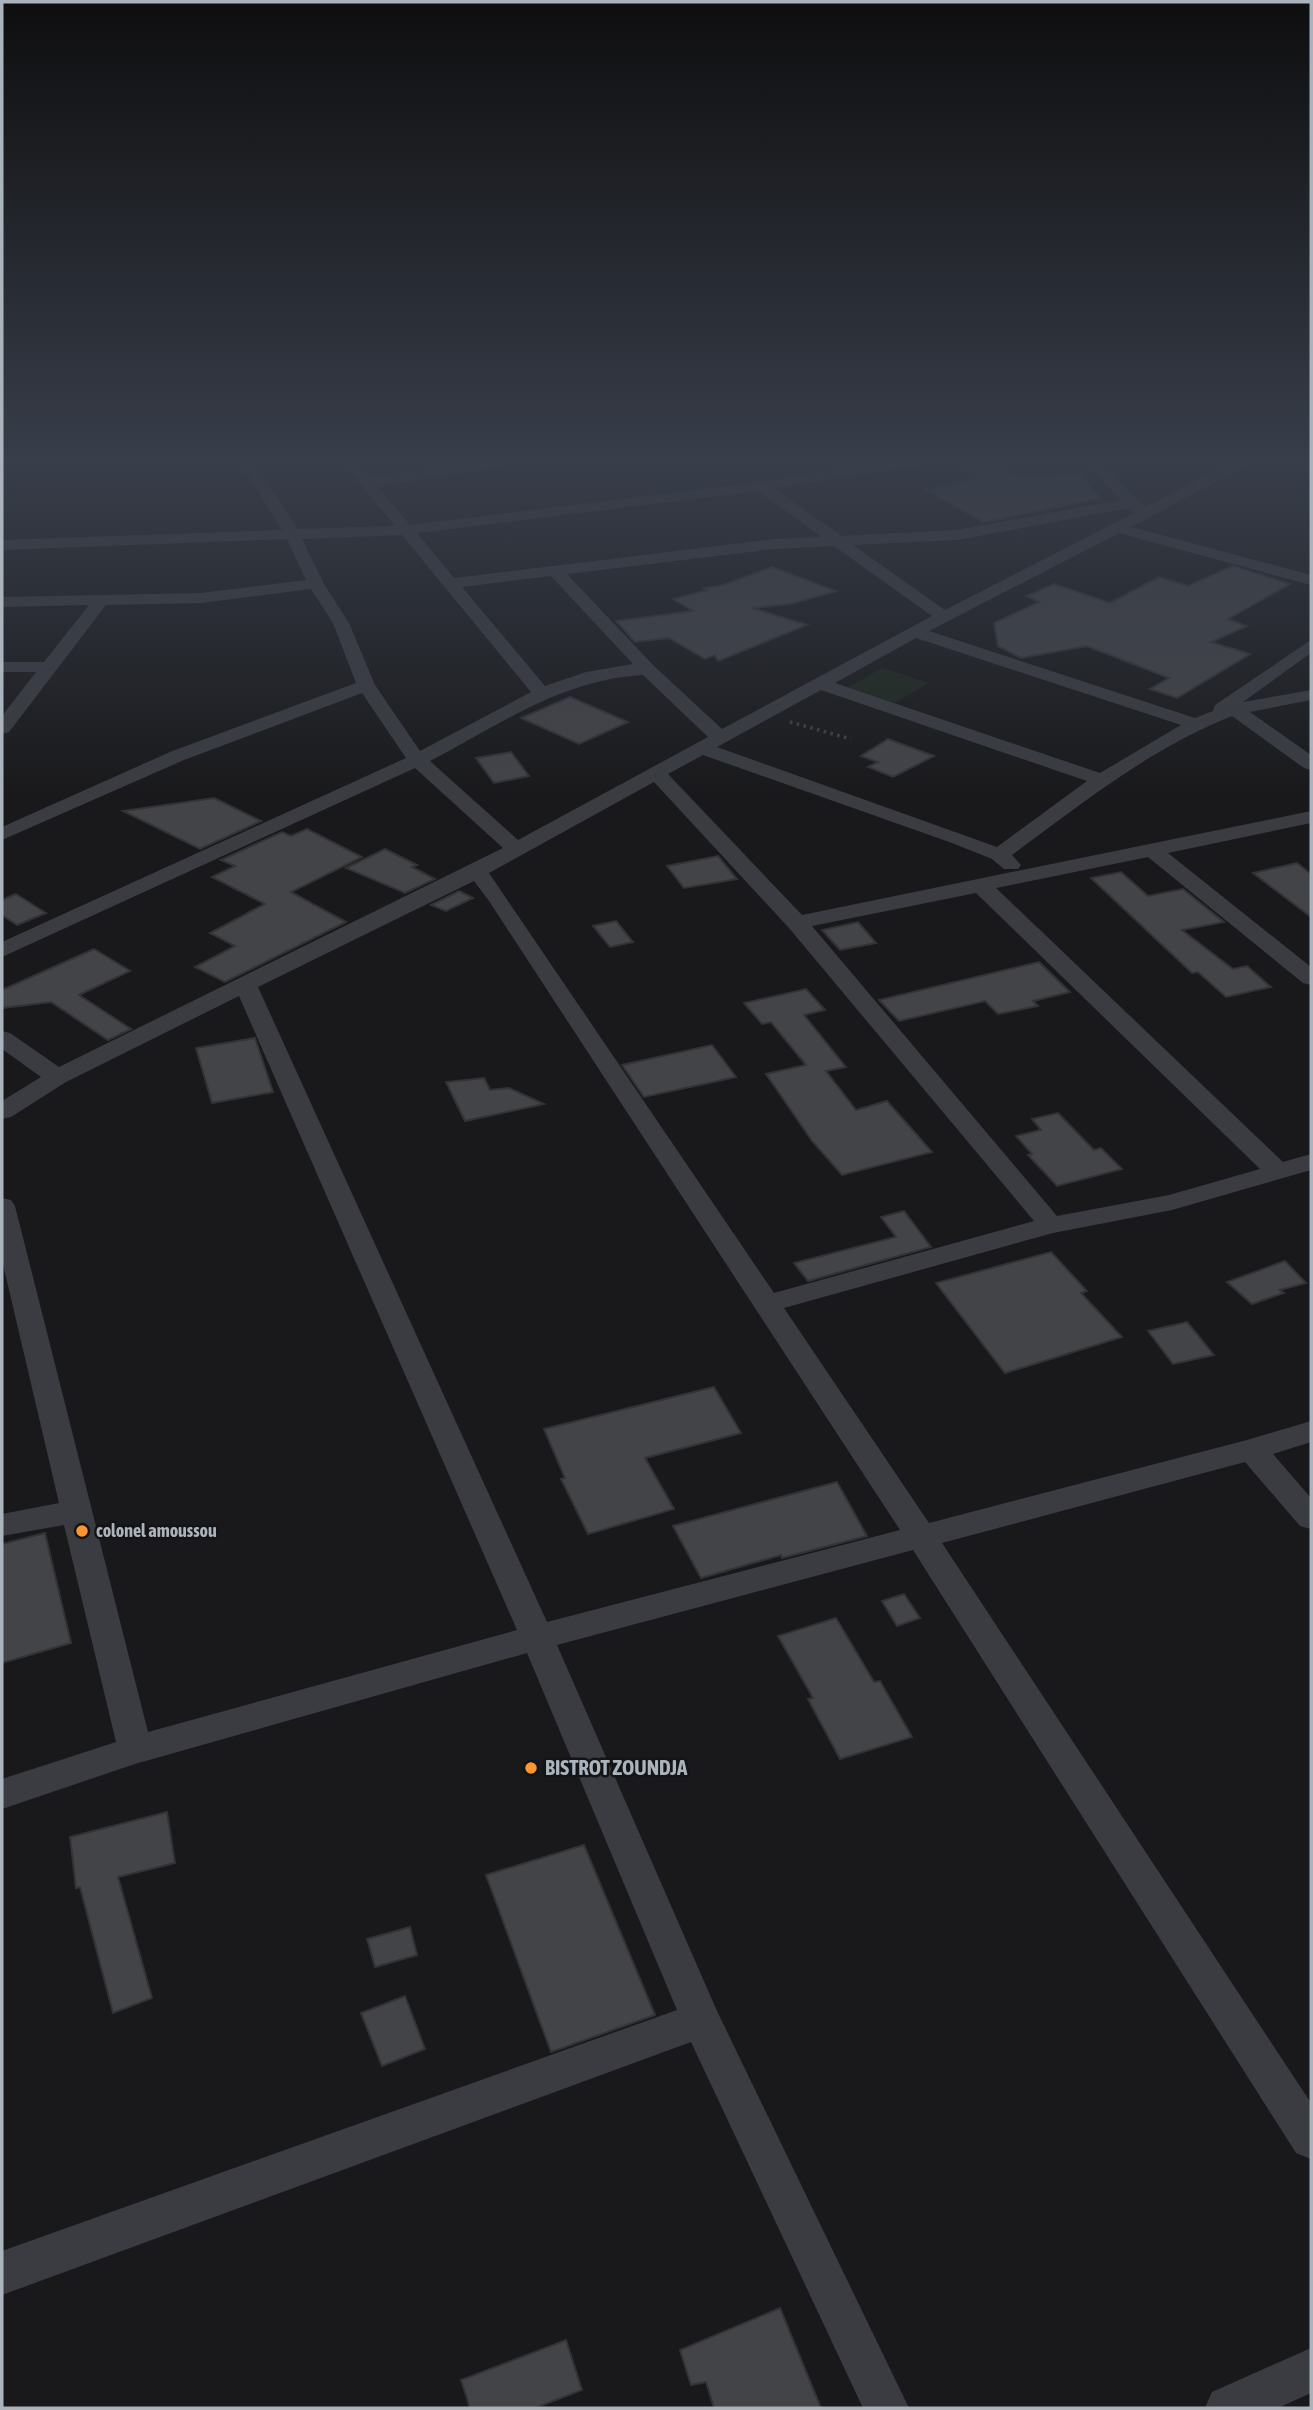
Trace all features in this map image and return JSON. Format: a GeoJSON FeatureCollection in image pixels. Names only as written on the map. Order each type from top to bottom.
{"type":"FeatureCollection","features":[{"type":"Feature","properties":{"kind":"street"},"geometry":{"type":"LineString","coordinates":[[311,572],[341,623],[366,685],[417,760],[517,850]]}},
{"type":"Feature","properties":{"kind":"street"},"geometry":{"type":"LineString","coordinates":[[442,572],[543,695]]}},
{"type":"Feature","properties":{"kind":"street"},"geometry":{"type":"LineString","coordinates":[[451,583],[552,572]]}},
{"type":"Feature","properties":{"kind":"street"},"geometry":{"type":"LineString","coordinates":[[556,572],[647,670],[719,737]]}},
{"type":"Feature","properties":{"kind":"street"},"geometry":{"type":"LineString","coordinates":[[880,572],[944,617]]}},
{"type":"Feature","properties":{"kind":"street"},"geometry":{"type":"LineString","coordinates":[[2,1112],[57,1077],[477,872],[719,737],[1032,572]]}},
{"type":"Feature","properties":{"kind":"street"},"geometry":{"type":"LineString","coordinates":[[1283,572],[1311,580]]}},
{"type":"Feature","properties":{"kind":"street"},"geometry":{"type":"LineString","coordinates":[[2,602],[201,598],[316,584]]}},
{"type":"Feature","properties":{"kind":"street"},"geometry":{"type":"LineString","coordinates":[[2,728],[100,602]]}},
{"type":"Feature","properties":{"kind":"street"},"geometry":{"type":"LineString","coordinates":[[914,632],[1204,720],[1234,709],[1311,695]]}},
{"type":"Feature","properties":{"kind":"street"},"geometry":{"type":"LineString","coordinates":[[999,855],[1102,780],[1204,720],[1311,645]]}},
{"type":"Feature","properties":{"kind":"street"},"geometry":{"type":"LineString","coordinates":[[2,667],[52,667]]}},
{"type":"Feature","properties":{"kind":"street"},"geometry":{"type":"LineString","coordinates":[[2,950],[417,760],[543,695],[615,671],[647,670]]}},
{"type":"Feature","properties":{"kind":"street"},"geometry":{"type":"LineString","coordinates":[[821,684],[1102,780]]}},
{"type":"Feature","properties":{"kind":"street"},"geometry":{"type":"LineString","coordinates":[[2,834],[177,756],[366,685]]}},
{"type":"Feature","properties":{"kind":"street"},"geometry":{"type":"LineString","coordinates":[[1234,709],[1311,764]]}},
{"type":"Feature","properties":{"kind":"street"},"geometry":{"type":"LineString","coordinates":[[701,748],[999,855],[1012,867],[1012,880]]}},
{"type":"Feature","properties":{"kind":"street"},"geometry":{"type":"LineString","coordinates":[[656,773],[797,923],[1051,1226]]}},
{"type":"Feature","properties":{"kind":"street"},"geometry":{"type":"LineString","coordinates":[[797,923],[982,887],[1311,817]]}},
{"type":"Feature","properties":{"kind":"street"},"geometry":{"type":"LineString","coordinates":[[1152,850],[1311,978]]}},
{"type":"Feature","properties":{"kind":"street"},"geometry":{"type":"LineString","coordinates":[[477,872],[498,898],[920,1535],[1311,2139]]}},
{"type":"Feature","properties":{"kind":"street"},"geometry":{"type":"LineString","coordinates":[[982,887],[1277,1171]]}},
{"type":"Feature","properties":{"kind":"street"},"geometry":{"type":"LineString","coordinates":[[245,983],[537,1637],[701,2020],[886,2408]]}},
{"type":"Feature","properties":{"kind":"street"},"geometry":{"type":"LineString","coordinates":[[2,1038],[57,1077]]}},
{"type":"Feature","properties":{"kind":"street"},"geometry":{"type":"LineString","coordinates":[[766,1304],[1051,1226],[1172,1202],[1311,1162]]}},
{"type":"Feature","properties":{"kind":"street"},"geometry":{"type":"LineString","coordinates":[[2,1206],[75,1513],[135,1749]]}},
{"type":"Feature","properties":{"kind":"street"},"geometry":{"type":"LineString","coordinates":[[2,1794],[135,1749],[537,1637],[1252,1450],[1311,1431]]}},
{"type":"Feature","properties":{"kind":"street"},"geometry":{"type":"LineString","coordinates":[[1252,1450],[1311,1518]]}},
{"type":"Feature","properties":{"kind":"street"},"geometry":{"type":"LineString","coordinates":[[2,1525],[75,1513]]}},
{"type":"Feature","properties":{"kind":"street"},"geometry":{"type":"LineString","coordinates":[[2,2273],[701,2020]]}},
{"type":"Feature","properties":{"kind":"street"},"geometry":{"type":"LineString","coordinates":[[1228,2408],[1311,2371]]}},
{"type":"Feature","properties":{"kind":"path"},"geometry":{"type":"LineString","coordinates":[[763,714],[850,739]]}},
{"type":"Feature","properties":{"kind":"shaded area"},"geometry":{"type":"Polygon","coordinates":[[[882,668],[929,683],[894,703],[847,688],[882,668]]]}},
{"type":"Feature","properties":{"kind":"building"},"geometry":{"type":"Polygon","coordinates":[[[757,572],[787,572],[836,591],[790,604],[752,608],[807,625],[718,661],[715,655],[705,659],[669,638],[635,642],[616,621],[693,611],[673,599],[707,590],[704,588],[720,586],[757,572]]]}},
{"type":"Feature","properties":{"kind":"building"},"geometry":{"type":"Polygon","coordinates":[[[1218,572],[1253,572],[1290,584],[1228,619],[1247,626],[1211,642],[1250,654],[1177,698],[1150,689],[1169,678],[1087,646],[1021,658],[998,646],[994,623],[1039,602],[1027,596],[1054,584],[1110,603],[1159,577],[1188,586],[1218,572]]]}},
{"type":"Feature","properties":{"kind":"building"},"geometry":{"type":"Polygon","coordinates":[[[570,697],[628,722],[579,744],[521,718],[570,697]]]}},
{"type":"Feature","properties":{"kind":"building"},"geometry":{"type":"Polygon","coordinates":[[[888,739],[934,756],[893,777],[868,767],[878,762],[861,756],[888,739]]]}},
{"type":"Feature","properties":{"kind":"building"},"geometry":{"type":"Polygon","coordinates":[[[511,752],[529,776],[494,783],[476,758],[511,752]]]}},
{"type":"Feature","properties":{"kind":"building"},"geometry":{"type":"Polygon","coordinates":[[[214,798],[261,821],[200,849],[123,811],[214,798]]]}},
{"type":"Feature","properties":{"kind":"building"},"geometry":{"type":"Polygon","coordinates":[[[307,829],[362,857],[291,892],[346,922],[225,982],[195,967],[235,946],[210,933],[265,904],[212,877],[235,866],[221,860],[282,832],[291,836],[307,829]]]}},
{"type":"Feature","properties":{"kind":"building"},"geometry":{"type":"Polygon","coordinates":[[[385,849],[417,865],[412,867],[435,879],[405,893],[346,868],[385,849]]]}},
{"type":"Feature","properties":{"kind":"building"},"geometry":{"type":"Polygon","coordinates":[[[718,856],[737,879],[684,888],[667,866],[718,856]]]}},
{"type":"Feature","properties":{"kind":"building"},"geometry":{"type":"Polygon","coordinates":[[[1297,863],[1311,874],[1311,917],[1253,873],[1297,863]]]}},
{"type":"Feature","properties":{"kind":"building"},"geometry":{"type":"Polygon","coordinates":[[[1121,872],[1148,896],[1183,889],[1224,922],[1182,930],[1233,969],[1247,966],[1271,987],[1226,997],[1198,972],[1192,973],[1091,878],[1121,872]]]}},
{"type":"Feature","properties":{"kind":"building"},"geometry":{"type":"Polygon","coordinates":[[[459,891],[473,898],[446,911],[431,905],[459,891]]]}},
{"type":"Feature","properties":{"kind":"building"},"geometry":{"type":"Polygon","coordinates":[[[16,894],[46,913],[17,925],[2,915],[2,900],[16,894]]]}},
{"type":"Feature","properties":{"kind":"building"},"geometry":{"type":"Polygon","coordinates":[[[616,921],[633,942],[610,947],[593,926],[616,921]]]}},
{"type":"Feature","properties":{"kind":"building"},"geometry":{"type":"Polygon","coordinates":[[[858,922],[876,943],[840,950],[822,930],[858,922]]]}},
{"type":"Feature","properties":{"kind":"building"},"geometry":{"type":"Polygon","coordinates":[[[94,949],[130,971],[79,995],[131,1029],[108,1040],[51,1002],[2,1008],[2,990],[94,949]]]}},
{"type":"Feature","properties":{"kind":"building"},"geometry":{"type":"Polygon","coordinates":[[[1039,962],[1070,992],[1033,1001],[1038,1006],[998,1014],[985,1001],[899,1021],[879,1000],[1039,962]]]}},
{"type":"Feature","properties":{"kind":"building"},"geometry":{"type":"Polygon","coordinates":[[[806,989],[825,1010],[804,1015],[846,1067],[826,1071],[856,1110],[887,1101],[932,1152],[842,1175],[812,1141],[766,1074],[806,1065],[771,1022],[762,1024],[744,1003],[806,989]]]}},
{"type":"Feature","properties":{"kind":"building"},"geometry":{"type":"Polygon","coordinates":[[[255,1038],[273,1092],[212,1103],[196,1048],[255,1038]]]}},
{"type":"Feature","properties":{"kind":"building"},"geometry":{"type":"Polygon","coordinates":[[[712,1045],[736,1077],[644,1097],[622,1065],[712,1045]]]}},
{"type":"Feature","properties":{"kind":"building"},"geometry":{"type":"Polygon","coordinates":[[[484,1078],[490,1090],[509,1088],[544,1104],[465,1121],[446,1082],[484,1078]]]}},
{"type":"Feature","properties":{"kind":"building"},"geometry":{"type":"Polygon","coordinates":[[[1058,1113],[1094,1150],[1101,1148],[1122,1169],[1057,1186],[1028,1155],[1032,1154],[1016,1136],[1041,1130],[1032,1119],[1058,1113]]]}},
{"type":"Feature","properties":{"kind":"building"},"geometry":{"type":"Polygon","coordinates":[[[904,1211],[931,1247],[808,1281],[794,1263],[896,1237],[881,1217],[904,1211]]]}},
{"type":"Feature","properties":{"kind":"building"},"geometry":{"type":"Polygon","coordinates":[[[1051,1252],[1087,1291],[1081,1293],[1122,1337],[1005,1373],[936,1283],[1051,1252]]]}},
{"type":"Feature","properties":{"kind":"building"},"geometry":{"type":"Polygon","coordinates":[[[1285,1261],[1306,1283],[1280,1290],[1284,1293],[1252,1304],[1227,1282],[1285,1261]]]}},
{"type":"Feature","properties":{"kind":"building"},"geometry":{"type":"Polygon","coordinates":[[[1187,1322],[1214,1355],[1173,1364],[1148,1331],[1187,1322]]]}},
{"type":"Feature","properties":{"kind":"building"},"geometry":{"type":"Polygon","coordinates":[[[714,1387],[741,1433],[645,1458],[674,1509],[588,1534],[561,1479],[565,1478],[544,1429],[714,1387]]]}},
{"type":"Feature","properties":{"kind":"building"},"geometry":{"type":"Polygon","coordinates":[[[837,1482],[867,1536],[782,1558],[781,1555],[701,1578],[673,1526],[837,1482]]]}},
{"type":"Feature","properties":{"kind":"building"},"geometry":{"type":"Polygon","coordinates":[[[45,1533],[71,1643],[2,1663],[2,1544],[45,1533]]]}},
{"type":"Feature","properties":{"kind":"building"},"geometry":{"type":"Polygon","coordinates":[[[904,1594],[920,1618],[897,1626],[882,1601],[904,1594]]]}},
{"type":"Feature","properties":{"kind":"building"},"geometry":{"type":"Polygon","coordinates":[[[836,1618],[874,1682],[880,1681],[912,1737],[840,1759],[808,1699],[813,1698],[778,1636],[836,1618]]]}},
{"type":"Feature","properties":{"kind":"building"},"geometry":{"type":"Polygon","coordinates":[[[167,1812],[175,1863],[118,1877],[152,1998],[113,2013],[80,1887],[76,1888],[70,1837],[167,1812]]]}},
{"type":"Feature","properties":{"kind":"building"},"geometry":{"type":"Polygon","coordinates":[[[584,1845],[655,2015],[551,2052],[486,1875],[584,1845]]]}},
{"type":"Feature","properties":{"kind":"building"},"geometry":{"type":"Polygon","coordinates":[[[410,1927],[417,1955],[375,1967],[367,1939],[410,1927]]]}},
{"type":"Feature","properties":{"kind":"building"},"geometry":{"type":"Polygon","coordinates":[[[405,1996],[425,2049],[382,2066],[361,2013],[405,1996]]]}},
{"type":"Feature","properties":{"kind":"building"},"geometry":{"type":"Polygon","coordinates":[[[780,2308],[821,2408],[714,2408],[706,2382],[691,2385],[680,2350],[780,2308]]]}},
{"type":"Feature","properties":{"kind":"building"},"geometry":{"type":"Polygon","coordinates":[[[566,2340],[582,2390],[535,2408],[470,2408],[461,2380],[566,2340]]]}},
{"type":"Feature","properties":{"kind":"place","name":"colonel amoussou"},"geometry":{"type":"Point","coordinates":[82,1531]}},
{"type":"Feature","properties":{"kind":"place","name":"BISTROT ZOUNDJA"},"geometry":{"type":"Point","coordinates":[531,1768]}}]}
